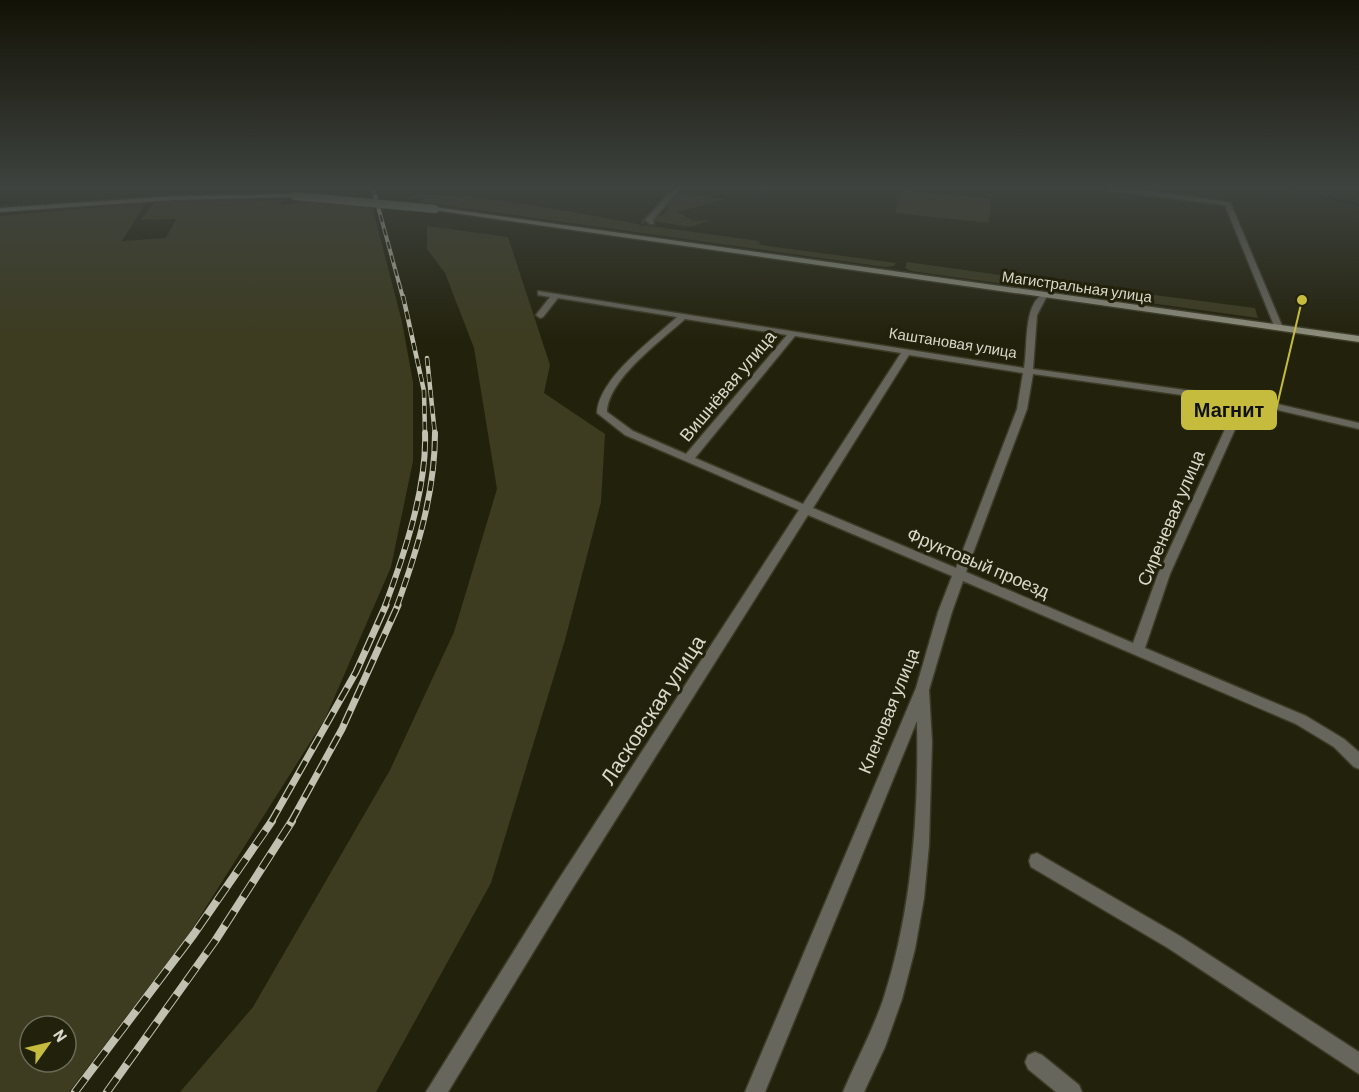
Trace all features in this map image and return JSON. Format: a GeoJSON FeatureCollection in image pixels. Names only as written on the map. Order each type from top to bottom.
{"type":"FeatureCollection","features":[{"type":"Feature","properties":{"kind":"main road","name":"Магистральная улица"},"geometry":{"type":"LineString","coordinates":[[635,239],[1042,300],[1359,339]]}},
{"type":"Feature","properties":{"kind":"street"},"geometry":{"type":"LineString","coordinates":[[1244,239],[1280,328]]}},
{"type":"Feature","properties":{"kind":"street","name":"Каштановая улица"},"geometry":{"type":"LineString","coordinates":[[541,293],[792,334],[1292,409],[1359,426]]}},
{"type":"Feature","properties":{"kind":"street"},"geometry":{"type":"LineString","coordinates":[[540,315],[555,296]]}},
{"type":"Feature","properties":{"kind":"street","name":"Кленовая улица"},"geometry":{"type":"LineString","coordinates":[[755,1092],[923,688],[945,612],[1022,409],[1028,370],[1032,315],[1042,300]]}},
{"type":"Feature","properties":{"kind":"street","name":"Фруктовый проезд"},"geometry":{"type":"LineString","coordinates":[[682,317],[608,390],[600,408],[609,420],[637,437],[1301,720],[1339,743],[1359,762]]}},
{"type":"Feature","properties":{"kind":"street","name":"Вишнёвая улица"},"geometry":{"type":"LineString","coordinates":[[688,459],[748,390],[792,334]]}},
{"type":"Feature","properties":{"kind":"street","name":"Ласковская улица"},"geometry":{"type":"LineString","coordinates":[[436,1092],[561,891],[907,351]]}},
{"type":"Feature","properties":{"kind":"street","name":"Сиреневая улица"},"geometry":{"type":"LineString","coordinates":[[1137,650],[1164,574],[1232,425],[1236,400]]}},
{"type":"Feature","properties":{"kind":"street"},"geometry":{"type":"LineString","coordinates":[[853,1092],[885,1023],[899,979],[908,930],[923,814],[926,740],[923,688]]}},
{"type":"Feature","properties":{"kind":"street"},"geometry":{"type":"LineString","coordinates":[[1036,861],[1174,942],[1359,1064]]}},
{"type":"Feature","properties":{"kind":"street"},"geometry":{"type":"LineString","coordinates":[[1035,1062],[1072,1092]]}},
{"type":"Feature","properties":{"kind":"shaded area"},"geometry":{"type":"Polygon","coordinates":[[[0,239],[123,239],[122,241],[152,239],[381,239],[402,322],[413,382],[413,461],[391,567],[325,719],[189,934],[69,1092],[0,1092],[0,239]]]}},
{"type":"Feature","properties":{"kind":"shaded area"},"geometry":{"type":"Polygon","coordinates":[[[427,239],[509,239],[550,365],[544,393],[605,434],[601,502],[565,640],[491,883],[376,1092],[180,1092],[253,1007],[390,770],[454,632],[497,489],[474,348],[445,273],[427,249],[427,239]]]}},
{"type":"Feature","properties":{"kind":"shaded area"},"geometry":{"type":"Polygon","coordinates":[[[684,239],[744,239],[759,241],[760,244],[755,242],[760,245],[896,263],[894,266],[885,267],[684,239]]]}},
{"type":"Feature","properties":{"kind":"shaded area"},"geometry":{"type":"Polygon","coordinates":[[[907,262],[1065,284],[1065,288],[1057,291],[911,271],[905,268],[907,262]]]}},
{"type":"Feature","properties":{"kind":"shaded area"},"geometry":{"type":"Polygon","coordinates":[[[1077,285],[1255,308],[1258,318],[1093,295],[1080,291],[1077,285]]]}},
{"type":"Feature","properties":{"kind":"railway"},"geometry":{"type":"LineString","coordinates":[[387,239],[403,298]]}},
{"type":"Feature","properties":{"kind":"railway"},"geometry":{"type":"LineString","coordinates":[[403,296],[424,391],[425,435]]}},
{"type":"Feature","properties":{"kind":"railway"},"geometry":{"type":"LineString","coordinates":[[427,358],[435,434]]}},
{"type":"Feature","properties":{"kind":"railway"},"geometry":{"type":"LineString","coordinates":[[397,606],[424,521],[432,478],[435,434]]}},
{"type":"Feature","properties":{"kind":"railway"},"geometry":{"type":"LineString","coordinates":[[385,606],[413,521],[422,476],[425,435]]}},
{"type":"Feature","properties":{"kind":"railway"},"geometry":{"type":"LineString","coordinates":[[271,822],[356,672],[386,605]]}},
{"type":"Feature","properties":{"kind":"railway"},"geometry":{"type":"LineString","coordinates":[[291,822],[342,729],[398,605]]}},
{"type":"Feature","properties":{"kind":"railway"},"geometry":{"type":"LineString","coordinates":[[75,1092],[194,934],[272,821]]}},
{"type":"Feature","properties":{"kind":"railway"},"geometry":{"type":"LineString","coordinates":[[107,1092],[215,941],[292,821]]}},
{"type":"Feature","properties":{"kind":"place","name":"Магнит"},"geometry":{"type":"Point","coordinates":[1302,300]}}]}
